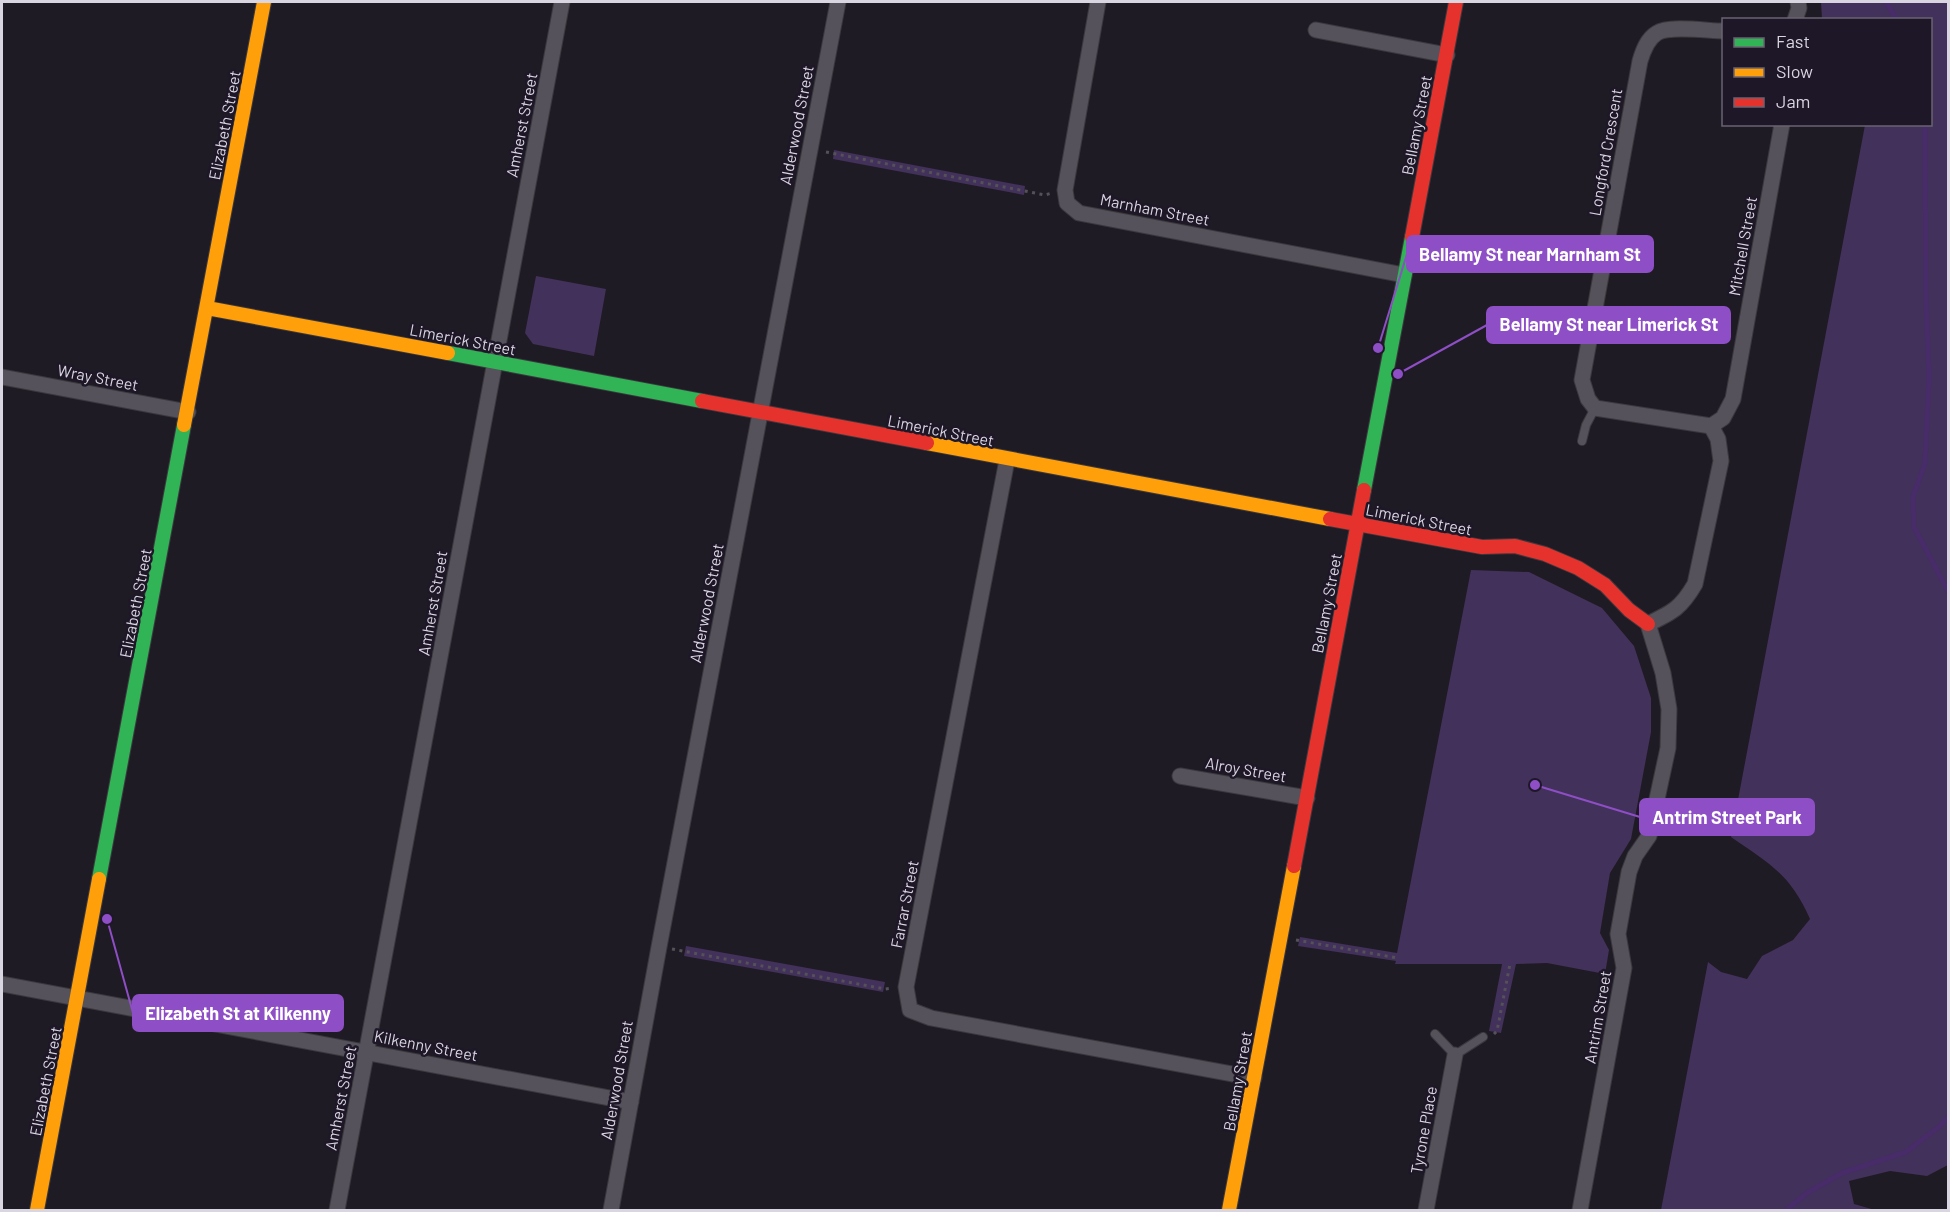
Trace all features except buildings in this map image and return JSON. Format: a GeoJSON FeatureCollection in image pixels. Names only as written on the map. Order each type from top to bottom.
{"type":"FeatureCollection","features":[{"type":"Feature","properties":{"kind":"street","name":"Elizabeth Street"},"geometry":{"type":"LineString","coordinates":[[37,1210],[264,2]]}},
{"type":"Feature","properties":{"kind":"street","name":"Amherst Street"},"geometry":{"type":"LineString","coordinates":[[337,1210],[562,2]]}},
{"type":"Feature","properties":{"kind":"street","name":"Alderwood Street"},"geometry":{"type":"LineString","coordinates":[[613,1210],[659,947],[838,2]]}},
{"type":"Feature","properties":{"kind":"street"},"geometry":{"type":"LineString","coordinates":[[1065,190],[1098,2]]}},
{"type":"Feature","properties":{"kind":"street","name":"Bellamy Street"},"geometry":{"type":"LineString","coordinates":[[1229,1210],[1456,2]]}},
{"type":"Feature","properties":{"kind":"street"},"geometry":{"type":"LineString","coordinates":[[1796,18],[1799,8],[1798,2]]}},
{"type":"Feature","properties":{"kind":"street","name":"Longford Crescent"},"geometry":{"type":"LineString","coordinates":[[1595,408],[1588,399],[1582,380],[1640,61],[1646,44],[1657,32],[1670,29],[1722,32]]}},
{"type":"Feature","properties":{"kind":"street"},"geometry":{"type":"LineString","coordinates":[[1316,30],[1447,55]]}},
{"type":"Feature","properties":{"kind":"street","name":"Mitchell Street"},"geometry":{"type":"LineString","coordinates":[[1711,426],[1723,418],[1733,399],[1782,126]]}},
{"type":"Feature","properties":{"kind":"street","name":"Marnham Street"},"geometry":{"type":"LineString","coordinates":[[1065,190],[1067,203],[1079,213],[1404,275]]}},
{"type":"Feature","properties":{"kind":"street","name":"Limerick Street"},"geometry":{"type":"LineString","coordinates":[[207,308],[1007,460],[1482,547],[1515,546],[1545,554],[1578,568],[1605,585],[1629,610],[1648,624]]}},
{"type":"Feature","properties":{"kind":"street","name":"Wray Street"},"geometry":{"type":"LineString","coordinates":[[2,377],[188,412]]}},
{"type":"Feature","properties":{"kind":"street"},"geometry":{"type":"LineString","coordinates":[[1595,408],[1711,426],[1718,439],[1721,461],[1695,584],[1686,599],[1675,610],[1648,624]]}},
{"type":"Feature","properties":{"kind":"street","name":"Farrar Street"},"geometry":{"type":"LineString","coordinates":[[906,987],[1007,460]]}},
{"type":"Feature","properties":{"kind":"street","name":"Antrim Street"},"geometry":{"type":"LineString","coordinates":[[1580,1210],[1624,968],[1618,934],[1629,872],[1635,856],[1649,836],[1668,748],[1669,709],[1663,673],[1648,624]]}},
{"type":"Feature","properties":{"kind":"street","name":"Alroy Street"},"geometry":{"type":"LineString","coordinates":[[1180,776],[1306,798]]}},
{"type":"Feature","properties":{"kind":"street","name":"Kilkenny Street"},"geometry":{"type":"LineString","coordinates":[[2,984],[631,1102]]}},
{"type":"Feature","properties":{"kind":"street"},"geometry":{"type":"LineString","coordinates":[[906,987],[910,1010],[931,1018],[1254,1078]]}},
{"type":"Feature","properties":{"kind":"street","name":"Tyrone Place"},"geometry":{"type":"LineString","coordinates":[[1426,1210],[1455,1055]]}},
{"type":"Feature","properties":{"kind":"lane"},"geometry":{"type":"LineString","coordinates":[[1582,441],[1586,425],[1595,408]]}},
{"type":"Feature","properties":{"kind":"lane"},"geometry":{"type":"LineString","coordinates":[[1435,1034],[1455,1055],[1483,1037]]}},
{"type":"Feature","properties":{"kind":"path"},"geometry":{"type":"LineString","coordinates":[[810,149],[1045,195],[1065,190]]}},
{"type":"Feature","properties":{"kind":"path"},"geometry":{"type":"LineString","coordinates":[[1280,937],[1398,958]]}},
{"type":"Feature","properties":{"kind":"path"},"geometry":{"type":"LineString","coordinates":[[659,947],[885,989],[906,987]]}},
{"type":"Feature","properties":{"kind":"path"},"geometry":{"type":"LineString","coordinates":[[1483,1037],[1494,1034],[1497,1030],[1510,964]]}},
{"type":"Feature","properties":{"kind":"shaded area"},"geometry":{"type":"Polygon","coordinates":[[[1821,2],[1948,2],[1948,1165],[1927,1176],[1890,1171],[1849,1181],[1854,1204],[1875,1210],[1661,1210],[1708,962],[1721,972],[1747,979],[1762,956],[1793,940],[1810,919],[1795,891],[1778,871],[1731,837],[1865,126],[1932,126],[1932,18],[1822,18],[1821,2]]]}},
{"type":"Feature","properties":{"kind":"shaded area"},"geometry":{"type":"Polygon","coordinates":[[[834,150],[1025,186],[1024,195],[833,159],[834,150]]]}},
{"type":"Feature","properties":{"kind":"shaded area"},"geometry":{"type":"Polygon","coordinates":[[[536,276],[606,289],[594,356],[533,344],[525,333],[536,276]]]}},
{"type":"Feature","properties":{"kind":"shaded area"},"geometry":{"type":"Polygon","coordinates":[[[1471,570],[1529,572],[1602,608],[1634,646],[1651,698],[1651,732],[1631,839],[1610,873],[1600,933],[1609,950],[1605,974],[1547,963],[1516,964],[1501,1033],[1489,1031],[1502,964],[1395,964],[1396,961],[1298,946],[1300,937],[1397,953],[1471,570]]]}},
{"type":"Feature","properties":{"kind":"shaded area"},"geometry":{"type":"Polygon","coordinates":[[[686,946],[885,982],[883,992],[684,956],[686,946]]]}},
{"type":"Feature","properties":{"kind":"waterway"},"geometry":{"type":"LineString","coordinates":[[1886,2],[1896,18]]}},
{"type":"Feature","properties":{"kind":"waterway"},"geometry":{"type":"LineString","coordinates":[[1925,126],[1929,377],[1925,463],[1913,497],[1914,527],[1948,591]]}},
{"type":"Feature","properties":{"kind":"waterway"},"geometry":{"type":"LineString","coordinates":[[1786,1210],[1807,1193],[1842,1173],[1906,1152],[1948,1117]]}},
{"type":"Feature","properties":{"kind":"traffic: fast"},"geometry":{"type":"LineString","coordinates":[[1364,490],[1412,237]]}},
{"type":"Feature","properties":{"kind":"traffic: fast"},"geometry":{"type":"LineString","coordinates":[[448,353],[702,401]]}},
{"type":"Feature","properties":{"kind":"traffic: fast"},"geometry":{"type":"LineString","coordinates":[[99,879],[184,425]]}},
{"type":"Feature","properties":{"kind":"traffic: slow"},"geometry":{"type":"LineString","coordinates":[[184,425],[264,2]]}},
{"type":"Feature","properties":{"kind":"traffic: slow"},"geometry":{"type":"LineString","coordinates":[[207,308],[448,353]]}},
{"type":"Feature","properties":{"kind":"traffic: slow"},"geometry":{"type":"LineString","coordinates":[[927,443],[1330,519]]}},
{"type":"Feature","properties":{"kind":"traffic: slow"},"geometry":{"type":"LineString","coordinates":[[1229,1210],[1294,866]]}},
{"type":"Feature","properties":{"kind":"traffic: slow"},"geometry":{"type":"LineString","coordinates":[[37,1210],[99,879]]}},
{"type":"Feature","properties":{"kind":"traffic: jam"},"geometry":{"type":"LineString","coordinates":[[1412,237],[1456,2]]}},
{"type":"Feature","properties":{"kind":"traffic: jam"},"geometry":{"type":"LineString","coordinates":[[702,401],[927,443]]}},
{"type":"Feature","properties":{"kind":"traffic: jam"},"geometry":{"type":"LineString","coordinates":[[1294,866],[1364,490]]}},
{"type":"Feature","properties":{"kind":"traffic: jam"},"geometry":{"type":"LineString","coordinates":[[1330,519],[1482,547],[1515,546],[1545,554],[1578,568],[1605,585],[1629,610],[1648,624]]}},
{"type":"Feature","properties":{"kind":"place","name":"Bellamy St near Marnham St"},"geometry":{"type":"Point","coordinates":[1378,348]}},
{"type":"Feature","properties":{"kind":"place","name":"Bellamy St near Limerick St"},"geometry":{"type":"Point","coordinates":[1398,374]}},
{"type":"Feature","properties":{"kind":"place","name":"Antrim Street Park"},"geometry":{"type":"Point","coordinates":[1535,785]}},
{"type":"Feature","properties":{"kind":"place","name":"Elizabeth St at Kilkenny"},"geometry":{"type":"Point","coordinates":[107,919]}}]}
